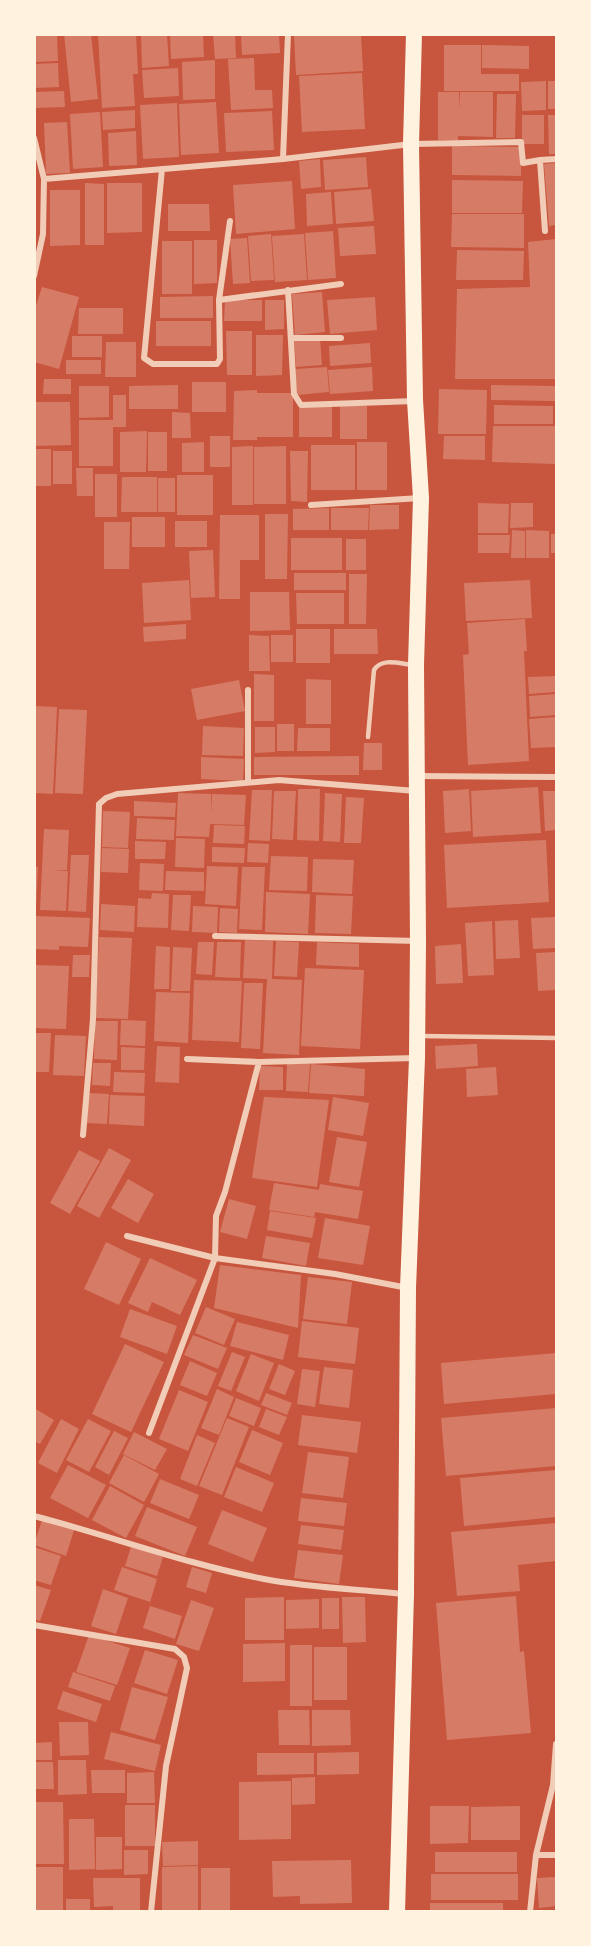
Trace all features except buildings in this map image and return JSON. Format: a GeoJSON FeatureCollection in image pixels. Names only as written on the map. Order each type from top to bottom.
{"type":"FeatureCollection","features":[{"type":"Feature","properties":{"kind":"highway"},"geometry":{"type":"LineString","coordinates":[[398,1911],[405,1594],[408,1288],[417,1058],[418,941],[416,665],[421,498],[416,400],[411,144],[414,34]]}},
{"type":"Feature","properties":{"kind":"street"},"geometry":{"type":"LineString","coordinates":[[283,159],[288,34]]}},
{"type":"Feature","properties":{"kind":"street"},"geometry":{"type":"LineString","coordinates":[[34,138],[44,179],[43,234],[34,276]]}},
{"type":"Feature","properties":{"kind":"street"},"geometry":{"type":"LineString","coordinates":[[44,179],[283,159],[411,144],[521,142],[523,163],[556,159]]}},
{"type":"Feature","properties":{"kind":"street"},"geometry":{"type":"LineString","coordinates":[[540,160],[545,231]]}},
{"type":"Feature","properties":{"kind":"street"},"geometry":{"type":"LineString","coordinates":[[162,170],[144,358],[153,364],[217,364],[220,359],[219,300],[230,221]]}},
{"type":"Feature","properties":{"kind":"street"},"geometry":{"type":"LineString","coordinates":[[219,300],[341,284]]}},
{"type":"Feature","properties":{"kind":"street"},"geometry":{"type":"LineString","coordinates":[[288,290],[294,394],[301,405],[416,400]]}},
{"type":"Feature","properties":{"kind":"street"},"geometry":{"type":"LineString","coordinates":[[292,338],[341,338]]}},
{"type":"Feature","properties":{"kind":"street"},"geometry":{"type":"LineString","coordinates":[[311,505],[421,498]]}},
{"type":"Feature","properties":{"kind":"street"},"geometry":{"type":"LineString","coordinates":[[248,690],[248,782]]}},
{"type":"Feature","properties":{"kind":"street"},"geometry":{"type":"LineString","coordinates":[[83,1135],[93,1019],[99,804],[106,798],[117,794],[279,780],[417,784],[556,777]]}},
{"type":"Feature","properties":{"kind":"street"},"geometry":{"type":"LineString","coordinates":[[215,936],[418,941]]}},
{"type":"Feature","properties":{"kind":"street"},"geometry":{"type":"LineString","coordinates":[[187,1059],[259,1062],[417,1058]]}},
{"type":"Feature","properties":{"kind":"street"},"geometry":{"type":"LineString","coordinates":[[149,1432],[215,1258],[216,1216],[225,1192],[259,1062]]}},
{"type":"Feature","properties":{"kind":"street"},"geometry":{"type":"LineString","coordinates":[[127,1236],[215,1258],[335,1274],[408,1288]]}},
{"type":"Feature","properties":{"kind":"street"},"geometry":{"type":"LineString","coordinates":[[34,1516],[92,1531],[185,1560],[261,1579],[405,1594]]}},
{"type":"Feature","properties":{"kind":"street"},"geometry":{"type":"LineString","coordinates":[[34,1625],[175,1649],[187,1661],[166,1766],[151,1911]]}},
{"type":"Feature","properties":{"kind":"street"},"geometry":{"type":"LineString","coordinates":[[530,1911],[536,1855],[553,1785],[556,1744]]}},
{"type":"Feature","properties":{"kind":"street"},"geometry":{"type":"LineString","coordinates":[[536,1855],[556,1854]]}},
{"type":"Feature","properties":{"kind":"lane"},"geometry":{"type":"LineString","coordinates":[[368,737],[376,666],[383,662],[416,665]]}},
{"type":"Feature","properties":{"kind":"lane"},"geometry":{"type":"LineString","coordinates":[[417,1036],[556,1038]]}}]}
